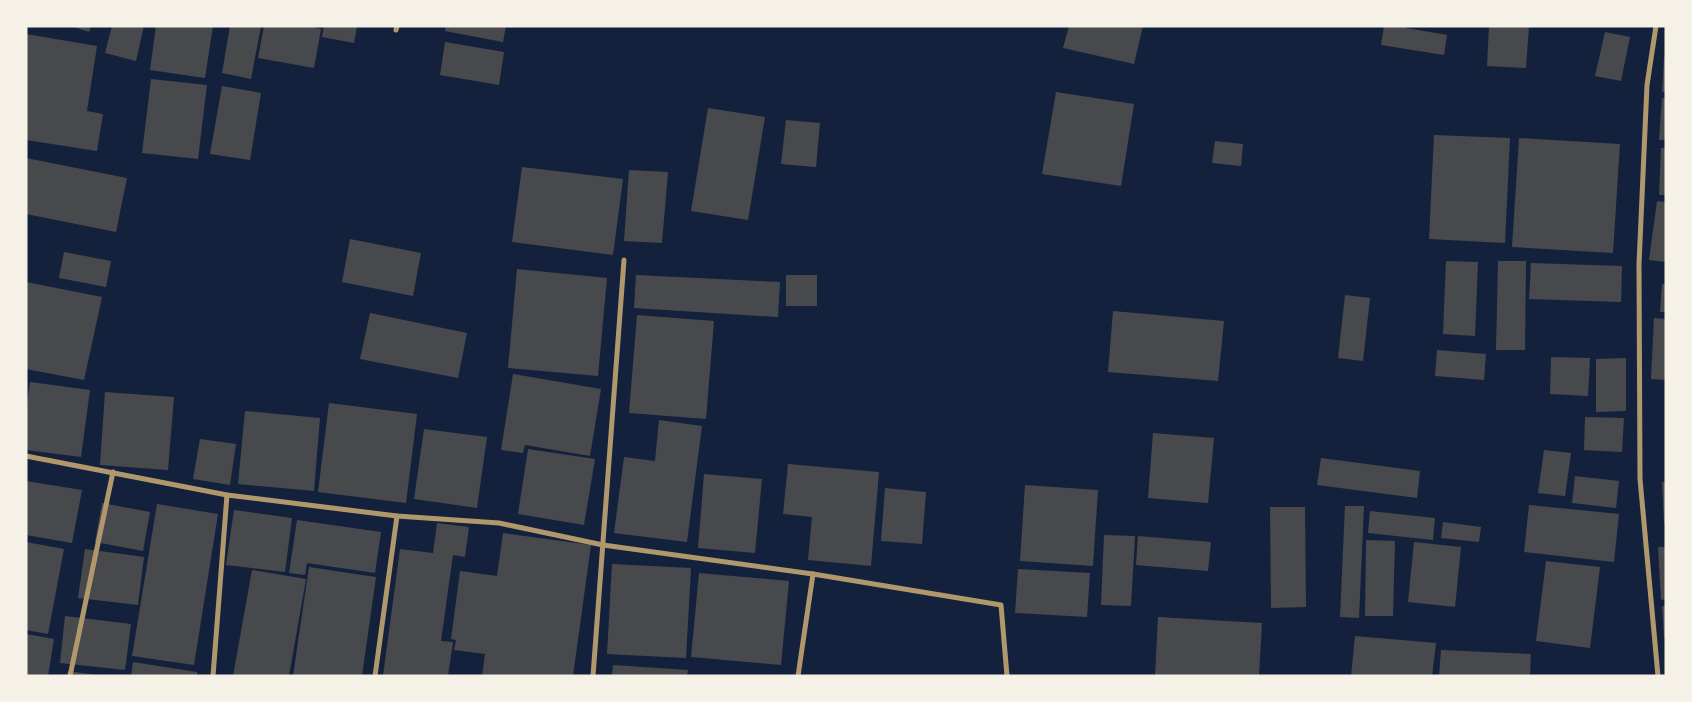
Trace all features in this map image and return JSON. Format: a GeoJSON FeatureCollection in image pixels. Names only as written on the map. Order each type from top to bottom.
{"type":"FeatureCollection","features":[{"type":"Feature","properties":{"kind":"street"},"geometry":{"type":"LineString","coordinates":[[1656,26],[1647,86],[1639,264],[1640,479],[1658,676]]}},
{"type":"Feature","properties":{"kind":"street"},"geometry":{"type":"LineString","coordinates":[[593,676],[624,260]]}},
{"type":"Feature","properties":{"kind":"street"},"geometry":{"type":"LineString","coordinates":[[26,456],[227,495],[397,516],[499,523],[603,545],[813,574],[1001,605],[1007,676]]}},
{"type":"Feature","properties":{"kind":"street"},"geometry":{"type":"LineString","coordinates":[[70,676],[113,472]]}},
{"type":"Feature","properties":{"kind":"street"},"geometry":{"type":"LineString","coordinates":[[213,676],[227,495]]}},
{"type":"Feature","properties":{"kind":"street"},"geometry":{"type":"LineString","coordinates":[[375,676],[397,516]]}},
{"type":"Feature","properties":{"kind":"street"},"geometry":{"type":"LineString","coordinates":[[798,676],[813,574]]}},
{"type":"Feature","properties":{"kind":"building"},"geometry":{"type":"Polygon","coordinates":[[[71,26],[91,26],[89,32],[71,26]]]}},
{"type":"Feature","properties":{"kind":"building"},"geometry":{"type":"Polygon","coordinates":[[[112,26],[144,26],[136,61],[105,53],[112,26]]]}},
{"type":"Feature","properties":{"kind":"building"},"geometry":{"type":"Polygon","coordinates":[[[156,26],[213,26],[205,78],[150,70],[156,26]]]}},
{"type":"Feature","properties":{"kind":"building"},"geometry":{"type":"Polygon","coordinates":[[[230,26],[261,26],[251,79],[222,73],[230,26]]]}},
{"type":"Feature","properties":{"kind":"building"},"geometry":{"type":"Polygon","coordinates":[[[264,26],[309,26],[321,29],[314,68],[258,58],[264,26]]]}},
{"type":"Feature","properties":{"kind":"building"},"geometry":{"type":"Polygon","coordinates":[[[324,26],[357,26],[354,43],[322,37],[324,26]]]}},
{"type":"Feature","properties":{"kind":"building"},"geometry":{"type":"Polygon","coordinates":[[[446,26],[506,26],[503,42],[445,31],[446,26]]]}},
{"type":"Feature","properties":{"kind":"building"},"geometry":{"type":"Polygon","coordinates":[[[1069,26],[1143,26],[1134,64],[1063,48],[1069,26]]]}},
{"type":"Feature","properties":{"kind":"building"},"geometry":{"type":"Polygon","coordinates":[[[1384,26],[1406,26],[1406,28],[1447,35],[1444,55],[1381,45],[1384,26]]]}},
{"type":"Feature","properties":{"kind":"building"},"geometry":{"type":"Polygon","coordinates":[[[1489,26],[1529,26],[1526,68],[1487,66],[1489,26]]]}},
{"type":"Feature","properties":{"kind":"building"},"geometry":{"type":"Polygon","coordinates":[[[1605,32],[1630,37],[1621,81],[1595,76],[1605,32]]]}},
{"type":"Feature","properties":{"kind":"building"},"geometry":{"type":"Polygon","coordinates":[[[26,34],[97,46],[87,111],[103,114],[97,151],[26,140],[26,34]]]}},
{"type":"Feature","properties":{"kind":"building"},"geometry":{"type":"Polygon","coordinates":[[[445,42],[504,52],[499,85],[440,75],[445,42]]]}},
{"type":"Feature","properties":{"kind":"building"},"geometry":{"type":"Polygon","coordinates":[[[1664,57],[1666,57],[1666,92],[1662,92],[1664,57]]]}},
{"type":"Feature","properties":{"kind":"building"},"geometry":{"type":"Polygon","coordinates":[[[151,79],[207,85],[198,159],[142,153],[151,79]]]}},
{"type":"Feature","properties":{"kind":"building"},"geometry":{"type":"Polygon","coordinates":[[[222,86],[261,93],[250,160],[210,154],[222,86]]]}},
{"type":"Feature","properties":{"kind":"building"},"geometry":{"type":"Polygon","coordinates":[[[1056,92],[1134,104],[1121,186],[1042,174],[1056,92]]]}},
{"type":"Feature","properties":{"kind":"building"},"geometry":{"type":"Polygon","coordinates":[[[1662,98],[1666,98],[1666,140],[1659,140],[1662,98]]]}},
{"type":"Feature","properties":{"kind":"building"},"geometry":{"type":"Polygon","coordinates":[[[708,108],[765,117],[748,220],[691,211],[708,108]]]}},
{"type":"Feature","properties":{"kind":"building"},"geometry":{"type":"Polygon","coordinates":[[[786,120],[820,123],[816,167],[781,164],[786,120]]]}},
{"type":"Feature","properties":{"kind":"building"},"geometry":{"type":"Polygon","coordinates":[[[1434,135],[1510,138],[1505,243],[1429,239],[1434,135]]]}},
{"type":"Feature","properties":{"kind":"building"},"geometry":{"type":"Polygon","coordinates":[[[1519,138],[1620,144],[1613,253],[1512,247],[1519,138]]]}},
{"type":"Feature","properties":{"kind":"building"},"geometry":{"type":"Polygon","coordinates":[[[1215,141],[1243,144],[1241,166],[1212,163],[1215,141]]]}},
{"type":"Feature","properties":{"kind":"building"},"geometry":{"type":"Polygon","coordinates":[[[1661,148],[1666,148],[1666,195],[1659,195],[1661,148]]]}},
{"type":"Feature","properties":{"kind":"building"},"geometry":{"type":"Polygon","coordinates":[[[26,158],[127,178],[116,232],[26,214],[26,158]]]}},
{"type":"Feature","properties":{"kind":"building"},"geometry":{"type":"Polygon","coordinates":[[[522,167],[623,179],[613,255],[512,242],[522,167]]]}},
{"type":"Feature","properties":{"kind":"building"},"geometry":{"type":"Polygon","coordinates":[[[629,170],[668,172],[662,243],[624,241],[629,170]]]}},
{"type":"Feature","properties":{"kind":"building"},"geometry":{"type":"Polygon","coordinates":[[[1657,201],[1666,202],[1666,262],[1649,260],[1657,201]]]}},
{"type":"Feature","properties":{"kind":"building"},"geometry":{"type":"Polygon","coordinates":[[[350,239],[421,253],[413,296],[342,282],[350,239]]]}},
{"type":"Feature","properties":{"kind":"building"},"geometry":{"type":"Polygon","coordinates":[[[64,252],[111,261],[106,287],[59,278],[64,252]]]}},
{"type":"Feature","properties":{"kind":"building"},"geometry":{"type":"Polygon","coordinates":[[[1446,261],[1478,262],[1475,336],[1443,334],[1446,261]]]}},
{"type":"Feature","properties":{"kind":"building"},"geometry":{"type":"Polygon","coordinates":[[[1498,261],[1526,261],[1525,350],[1496,350],[1498,261]]]}},
{"type":"Feature","properties":{"kind":"building"},"geometry":{"type":"Polygon","coordinates":[[[1531,263],[1622,266],[1621,302],[1529,299],[1531,263]]]}},
{"type":"Feature","properties":{"kind":"building"},"geometry":{"type":"Polygon","coordinates":[[[517,269],[607,278],[598,376],[508,368],[517,269]]]}},
{"type":"Feature","properties":{"kind":"building"},"geometry":{"type":"Polygon","coordinates":[[[636,275],[780,282],[778,317],[634,308],[636,275]]]}},
{"type":"Feature","properties":{"kind":"building"},"geometry":{"type":"Polygon","coordinates":[[[786,275],[817,275],[817,306],[786,306],[786,275]]]}},
{"type":"Feature","properties":{"kind":"building"},"geometry":{"type":"Polygon","coordinates":[[[26,282],[102,297],[84,380],[26,369],[26,282]]]}},
{"type":"Feature","properties":{"kind":"building"},"geometry":{"type":"Polygon","coordinates":[[[1662,284],[1666,284],[1666,312],[1660,312],[1662,284]]]}},
{"type":"Feature","properties":{"kind":"building"},"geometry":{"type":"Polygon","coordinates":[[[1345,295],[1370,298],[1363,361],[1338,358],[1345,295]]]}},
{"type":"Feature","properties":{"kind":"building"},"geometry":{"type":"Polygon","coordinates":[[[1113,311],[1224,321],[1218,381],[1108,372],[1113,311]]]}},
{"type":"Feature","properties":{"kind":"building"},"geometry":{"type":"Polygon","coordinates":[[[370,313],[467,333],[458,378],[360,359],[370,313]]]}},
{"type":"Feature","properties":{"kind":"building"},"geometry":{"type":"Polygon","coordinates":[[[637,315],[714,321],[706,419],[629,413],[637,315]]]}},
{"type":"Feature","properties":{"kind":"building"},"geometry":{"type":"Polygon","coordinates":[[[1654,318],[1666,319],[1666,380],[1651,379],[1654,318]]]}},
{"type":"Feature","properties":{"kind":"building"},"geometry":{"type":"Polygon","coordinates":[[[1437,350],[1486,354],[1484,380],[1435,376],[1437,350]]]}},
{"type":"Feature","properties":{"kind":"building"},"geometry":{"type":"Polygon","coordinates":[[[1551,357],[1590,358],[1588,396],[1550,394],[1551,357]]]}},
{"type":"Feature","properties":{"kind":"building"},"geometry":{"type":"Polygon","coordinates":[[[1626,358],[1626,411],[1596,412],[1596,359],[1626,358]]]}},
{"type":"Feature","properties":{"kind":"building"},"geometry":{"type":"Polygon","coordinates":[[[513,374],[601,389],[590,456],[525,445],[523,453],[501,450],[513,374]]]}},
{"type":"Feature","properties":{"kind":"building"},"geometry":{"type":"Polygon","coordinates":[[[30,382],[90,390],[81,457],[26,450],[26,411],[30,382]]]}},
{"type":"Feature","properties":{"kind":"building"},"geometry":{"type":"Polygon","coordinates":[[[105,392],[174,397],[168,470],[100,465],[105,392]]]}},
{"type":"Feature","properties":{"kind":"building"},"geometry":{"type":"Polygon","coordinates":[[[329,403],[417,414],[406,503],[318,492],[329,403]]]}},
{"type":"Feature","properties":{"kind":"building"},"geometry":{"type":"Polygon","coordinates":[[[245,411],[320,418],[314,491],[238,484],[245,411]]]}},
{"type":"Feature","properties":{"kind":"building"},"geometry":{"type":"Polygon","coordinates":[[[1585,417],[1624,418],[1622,452],[1584,450],[1585,417]]]}},
{"type":"Feature","properties":{"kind":"building"},"geometry":{"type":"Polygon","coordinates":[[[659,420],[702,426],[687,542],[614,533],[624,457],[655,461],[659,420]]]}},
{"type":"Feature","properties":{"kind":"building"},"geometry":{"type":"Polygon","coordinates":[[[424,429],[487,437],[477,508],[414,499],[424,429]]]}},
{"type":"Feature","properties":{"kind":"building"},"geometry":{"type":"Polygon","coordinates":[[[1153,433],[1214,438],[1208,503],[1148,498],[1153,433]]]}},
{"type":"Feature","properties":{"kind":"building"},"geometry":{"type":"Polygon","coordinates":[[[200,439],[236,444],[230,485],[193,479],[200,439]]]}},
{"type":"Feature","properties":{"kind":"building"},"geometry":{"type":"Polygon","coordinates":[[[528,449],[595,459],[584,525],[518,514],[528,449]]]}},
{"type":"Feature","properties":{"kind":"building"},"geometry":{"type":"Polygon","coordinates":[[[1544,450],[1571,453],[1565,496],[1538,493],[1544,450]]]}},
{"type":"Feature","properties":{"kind":"building"},"geometry":{"type":"Polygon","coordinates":[[[1321,458],[1420,471],[1417,498],[1317,485],[1321,458]]]}},
{"type":"Feature","properties":{"kind":"building"},"geometry":{"type":"Polygon","coordinates":[[[788,464],[879,472],[871,566],[808,560],[812,517],[783,514],[788,464]]]}},
{"type":"Feature","properties":{"kind":"building"},"geometry":{"type":"Polygon","coordinates":[[[704,474],[762,479],[755,553],[698,548],[704,474]]]}},
{"type":"Feature","properties":{"kind":"building"},"geometry":{"type":"Polygon","coordinates":[[[1575,476],[1619,481],[1616,508],[1572,503],[1575,476]]]}},
{"type":"Feature","properties":{"kind":"building"},"geometry":{"type":"Polygon","coordinates":[[[26,481],[82,490],[72,543],[26,535],[26,481]]]}},
{"type":"Feature","properties":{"kind":"building"},"geometry":{"type":"Polygon","coordinates":[[[1662,482],[1666,482],[1666,524],[1664,524],[1662,482]]]}},
{"type":"Feature","properties":{"kind":"building"},"geometry":{"type":"Polygon","coordinates":[[[1025,485],[1098,490],[1093,566],[1020,561],[1025,485]]]}},
{"type":"Feature","properties":{"kind":"building"},"geometry":{"type":"Polygon","coordinates":[[[885,488],[926,492],[922,544],[881,541],[885,488]]]}},
{"type":"Feature","properties":{"kind":"building"},"geometry":{"type":"Polygon","coordinates":[[[102,503],[150,512],[143,551],[95,542],[102,503]]]}},
{"type":"Feature","properties":{"kind":"building"},"geometry":{"type":"Polygon","coordinates":[[[157,504],[218,514],[194,665],[132,656],[157,504]]]}},
{"type":"Feature","properties":{"kind":"building"},"geometry":{"type":"Polygon","coordinates":[[[1529,505],[1619,514],[1614,562],[1524,552],[1529,505]]]}},
{"type":"Feature","properties":{"kind":"building"},"geometry":{"type":"Polygon","coordinates":[[[1345,506],[1364,506],[1359,618],[1340,617],[1345,506]]]}},
{"type":"Feature","properties":{"kind":"building"},"geometry":{"type":"Polygon","coordinates":[[[1270,507],[1305,507],[1306,607],[1271,608],[1270,507]]]}},
{"type":"Feature","properties":{"kind":"building"},"geometry":{"type":"Polygon","coordinates":[[[234,510],[292,518],[285,572],[226,565],[234,510]]]}},
{"type":"Feature","properties":{"kind":"building"},"geometry":{"type":"Polygon","coordinates":[[[1370,511],[1435,518],[1433,540],[1368,533],[1370,511]]]}},
{"type":"Feature","properties":{"kind":"building"},"geometry":{"type":"Polygon","coordinates":[[[297,520],[381,532],[375,573],[307,563],[305,575],[289,573],[297,520]]]}},
{"type":"Feature","properties":{"kind":"building"},"geometry":{"type":"Polygon","coordinates":[[[1443,522],[1481,527],[1479,542],[1441,538],[1443,522]]]}},
{"type":"Feature","properties":{"kind":"building"},"geometry":{"type":"Polygon","coordinates":[[[437,523],[469,527],[465,557],[453,555],[441,641],[453,642],[448,676],[383,676],[400,549],[433,553],[437,523]]]}},
{"type":"Feature","properties":{"kind":"building"},"geometry":{"type":"Polygon","coordinates":[[[503,533],[591,545],[573,676],[482,676],[485,654],[454,650],[456,640],[451,639],[460,571],[497,576],[503,533]]]}},
{"type":"Feature","properties":{"kind":"building"},"geometry":{"type":"Polygon","coordinates":[[[1104,535],[1135,536],[1131,606],[1101,605],[1104,535]]]}},
{"type":"Feature","properties":{"kind":"building"},"geometry":{"type":"Polygon","coordinates":[[[1138,536],[1211,542],[1208,571],[1136,565],[1138,536]]]}},
{"type":"Feature","properties":{"kind":"building"},"geometry":{"type":"Polygon","coordinates":[[[1366,540],[1395,541],[1393,616],[1365,616],[1366,540]]]}},
{"type":"Feature","properties":{"kind":"building"},"geometry":{"type":"Polygon","coordinates":[[[26,542],[64,549],[48,634],[26,630],[26,542]]]}},
{"type":"Feature","properties":{"kind":"building"},"geometry":{"type":"Polygon","coordinates":[[[1414,542],[1461,547],[1455,607],[1408,602],[1414,542]]]}},
{"type":"Feature","properties":{"kind":"building"},"geometry":{"type":"Polygon","coordinates":[[[1658,547],[1666,547],[1666,599],[1661,600],[1658,547]]]}},
{"type":"Feature","properties":{"kind":"building"},"geometry":{"type":"Polygon","coordinates":[[[85,549],[144,557],[138,605],[78,598],[85,549]]]}},
{"type":"Feature","properties":{"kind":"building"},"geometry":{"type":"Polygon","coordinates":[[[1546,561],[1600,567],[1590,648],[1536,641],[1546,561]]]}},
{"type":"Feature","properties":{"kind":"building"},"geometry":{"type":"Polygon","coordinates":[[[612,564],[691,568],[686,658],[607,654],[612,564]]]}},
{"type":"Feature","properties":{"kind":"building"},"geometry":{"type":"Polygon","coordinates":[[[309,567],[376,577],[362,676],[293,676],[309,567]]]}},
{"type":"Feature","properties":{"kind":"building"},"geometry":{"type":"Polygon","coordinates":[[[1018,569],[1090,573],[1087,617],[1015,613],[1018,569]]]}},
{"type":"Feature","properties":{"kind":"building"},"geometry":{"type":"Polygon","coordinates":[[[252,570],[306,579],[289,676],[233,676],[252,570]]]}},
{"type":"Feature","properties":{"kind":"building"},"geometry":{"type":"Polygon","coordinates":[[[699,573],[789,581],[781,665],[691,657],[699,573]]]}},
{"type":"Feature","properties":{"kind":"building"},"geometry":{"type":"Polygon","coordinates":[[[1662,606],[1666,606],[1666,638],[1664,638],[1662,606]]]}},
{"type":"Feature","properties":{"kind":"building"},"geometry":{"type":"Polygon","coordinates":[[[65,616],[131,624],[125,670],[60,663],[65,616]]]}},
{"type":"Feature","properties":{"kind":"building"},"geometry":{"type":"Polygon","coordinates":[[[1158,617],[1262,623],[1259,676],[1155,676],[1158,617]]]}},
{"type":"Feature","properties":{"kind":"building"},"geometry":{"type":"Polygon","coordinates":[[[26,634],[54,639],[48,676],[26,676],[26,634]]]}},
{"type":"Feature","properties":{"kind":"building"},"geometry":{"type":"Polygon","coordinates":[[[1355,636],[1436,643],[1432,676],[1351,676],[1355,636]]]}},
{"type":"Feature","properties":{"kind":"building"},"geometry":{"type":"Polygon","coordinates":[[[1441,650],[1531,654],[1530,676],[1439,676],[1441,650]]]}},
{"type":"Feature","properties":{"kind":"building"},"geometry":{"type":"Polygon","coordinates":[[[133,662],[197,672],[197,676],[131,676],[133,662]]]}},
{"type":"Feature","properties":{"kind":"building"},"geometry":{"type":"Polygon","coordinates":[[[613,665],[688,670],[687,676],[612,676],[613,665]]]}},
{"type":"Feature","properties":{"kind":"building"},"geometry":{"type":"Polygon","coordinates":[[[68,671],[96,675],[96,676],[67,676],[68,671]]]}}]}
